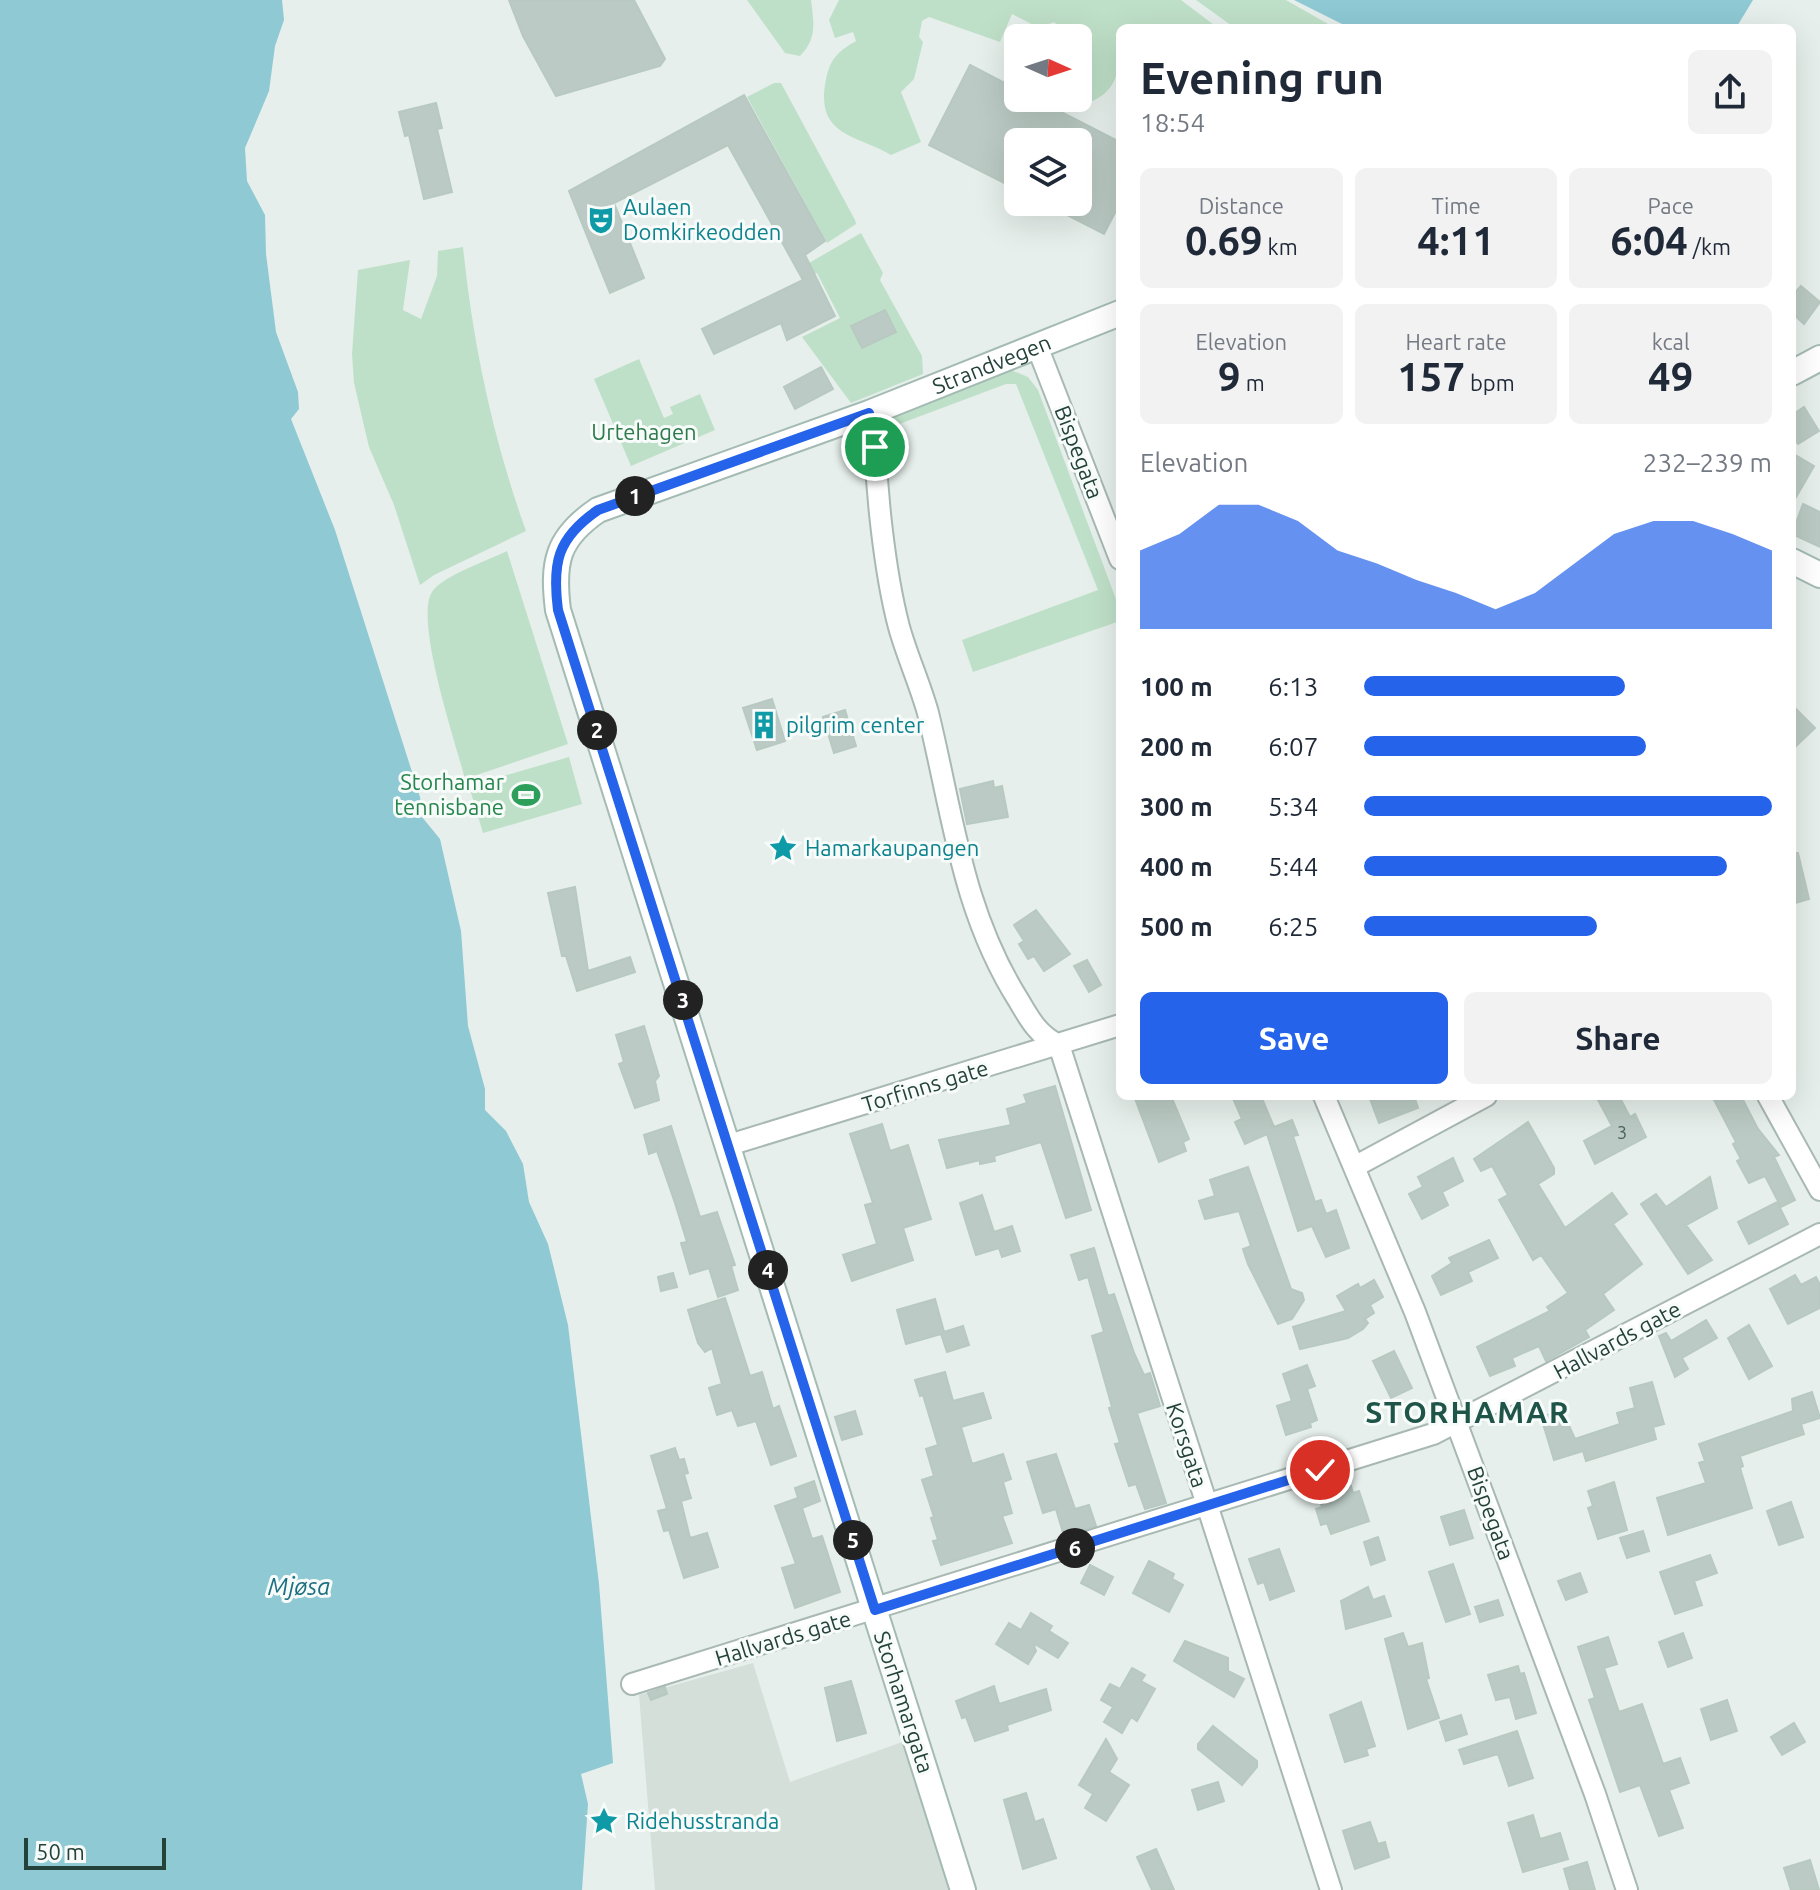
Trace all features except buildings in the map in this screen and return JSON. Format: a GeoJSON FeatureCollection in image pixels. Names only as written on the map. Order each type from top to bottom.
{"type":"FeatureCollection","features":[{"type":"Feature","properties":{"kind":"main road","name":"Strandvegen"},"geometry":{"type":"LineString","coordinates":[[559,550],[583,520],[598,510],[869,413],[1116,315]]}},
{"type":"Feature","properties":{"kind":"main road"},"geometry":{"type":"LineString","coordinates":[[1796,371],[1820,358]]}},
{"type":"Feature","properties":{"kind":"main road","name":"Storhamargata"},"geometry":{"type":"LineString","coordinates":[[559,550],[555,586],[558,610],[963,1890]]}},
{"type":"Feature","properties":{"kind":"main road"},"geometry":{"type":"LineString","coordinates":[[1796,563],[1820,575]]}},
{"type":"Feature","properties":{"kind":"street","name":"Bispegata"},"geometry":{"type":"LineString","coordinates":[[1037,346],[1116,549]]}},
{"type":"Feature","properties":{"kind":"street"},"geometry":{"type":"LineString","coordinates":[[869,413],[874,428],[888,574],[899,626],[927,710],[973,909],[988,947],[1011,989],[1043,1038],[1059,1045]]}},
{"type":"Feature","properties":{"kind":"street","name":"Torfinns gate"},"geometry":{"type":"LineString","coordinates":[[729,1145],[1116,1026]]}},
{"type":"Feature","properties":{"kind":"street","name":"Korsgata"},"geometry":{"type":"LineString","coordinates":[[1059,1045],[1331,1890]]}},
{"type":"Feature","properties":{"kind":"street","name":"Bispegata"},"geometry":{"type":"LineString","coordinates":[[1326,1100],[1458,1424],[1586,1768],[1627,1890]]}},
{"type":"Feature","properties":{"kind":"street"},"geometry":{"type":"LineString","coordinates":[[1354,1167],[1479,1100]]}},
{"type":"Feature","properties":{"kind":"street"},"geometry":{"type":"LineString","coordinates":[[1770,1100],[1820,1190]]}},
{"type":"Feature","properties":{"kind":"street","name":"Hallvards gate"},"geometry":{"type":"LineString","coordinates":[[632,1684],[1206,1506],[1458,1424],[1820,1234]]}},
{"type":"Feature","properties":{"kind":"shaded area"},"geometry":{"type":"Polygon","coordinates":[[[753,1663],[790,1782],[908,1740],[953,1890],[655,1890],[639,1695],[753,1663]]]}},
{"type":"Feature","properties":{"kind":"green space"},"geometry":{"type":"Polygon","coordinates":[[[747,0],[811,0],[812,37],[800,56],[785,53],[747,0]]]}},
{"type":"Feature","properties":{"kind":"green space"},"geometry":{"type":"Polygon","coordinates":[[[839,0],[1181,0],[1213,24],[1116,24],[1116,77],[1110,88],[1093,101],[1092,24],[1031,24],[1012,14],[1008,24],[1004,24],[1000,42],[929,17],[922,21],[919,37],[923,42],[914,79],[901,92],[921,142],[891,155],[842,132],[827,115],[824,102],[829,70],[834,58],[856,41],[853,32],[835,38],[829,20],[839,0]]]}},
{"type":"Feature","properties":{"kind":"green space"},"geometry":{"type":"Polygon","coordinates":[[[1196,0],[1286,0],[1328,24],[1229,24],[1196,0]]]}},
{"type":"Feature","properties":{"kind":"green space"},"geometry":{"type":"Polygon","coordinates":[[[774,83],[781,83],[855,220],[856,224],[827,243],[747,97],[774,83]]]}},
{"type":"Feature","properties":{"kind":"green space"},"geometry":{"type":"Polygon","coordinates":[[[861,233],[883,273],[880,280],[922,356],[923,374],[851,403],[802,337],[840,318],[817,273],[811,275],[809,263],[861,233]]]}},
{"type":"Feature","properties":{"kind":"green space"},"geometry":{"type":"Polygon","coordinates":[[[463,247],[472,320],[486,391],[526,531],[434,575],[420,585],[394,505],[369,447],[354,383],[352,354],[358,270],[410,260],[403,310],[421,319],[437,276],[438,251],[463,247]]]}},
{"type":"Feature","properties":{"kind":"green space","name":"Urtehagen"},"geometry":{"type":"Polygon","coordinates":[[[639,359],[664,418],[673,414],[670,407],[700,394],[715,430],[631,466],[594,379],[639,359]]]}},
{"type":"Feature","properties":{"kind":"green space"},"geometry":{"type":"Polygon","coordinates":[[[1011,370],[1028,377],[1038,390],[1116,599],[1116,622],[973,672],[962,640],[1098,590],[1016,384],[1006,384],[894,426],[889,452],[876,421],[1011,370]]]}},
{"type":"Feature","properties":{"kind":"green space"},"geometry":{"type":"Polygon","coordinates":[[[507,551],[568,744],[465,779],[432,654],[428,607],[432,592],[445,580],[507,551]]]}},
{"type":"Feature","properties":{"kind":"green space","name":"Storhamar tennisbane"},"geometry":{"type":"Polygon","coordinates":[[[569,757],[582,804],[483,833],[469,786],[569,757]]]}},
{"type":"Feature","properties":{"kind":"water","name":"Mjøsa"},"geometry":{"type":"Polygon","coordinates":[[[0,0],[282,0],[284,20],[275,46],[269,91],[245,148],[247,181],[265,215],[266,254],[276,332],[298,392],[299,409],[291,419],[335,530],[420,797],[422,817],[440,839],[461,931],[468,1026],[485,1089],[485,1110],[506,1131],[523,1164],[529,1202],[548,1244],[568,1325],[599,1584],[613,1763],[581,1774],[588,1804],[582,1890],[0,1890],[0,0]]]}},
{"type":"Feature","properties":{"kind":"water"},"geometry":{"type":"Polygon","coordinates":[[[1294,0],[1753,0],[1738,24],[1342,24],[1294,0]]]}},
{"type":"Feature","properties":{"kind":"place","name":"Aulaen Domkirkeodden"},"geometry":{"type":"Point","coordinates":[601,220]}},
{"type":"Feature","properties":{"kind":"place","name":"pilgrim center"},"geometry":{"type":"Point","coordinates":[764,725]}},
{"type":"Feature","properties":{"kind":"place","name":"Storhamar tennisbane"},"geometry":{"type":"Point","coordinates":[526,795]}},
{"type":"Feature","properties":{"kind":"place","name":"Hamarkaupangen"},"geometry":{"type":"Point","coordinates":[783,848]}},
{"type":"Feature","properties":{"kind":"place","name":"Ridehusstranda"},"geometry":{"type":"Point","coordinates":[604,1821]}},
{"type":"Feature","properties":{"kind":"district","name":"STORHAMAR"},"geometry":{"type":"Point","coordinates":[1468,1413]}},
{"type":"Feature","properties":{"kind":"route"},"geometry":{"type":"LineString","coordinates":[[875,447],[869,413],[598,510],[583,520],[559,550],[555,586],[558,610],[875,1610],[1320,1470]]}}]}
